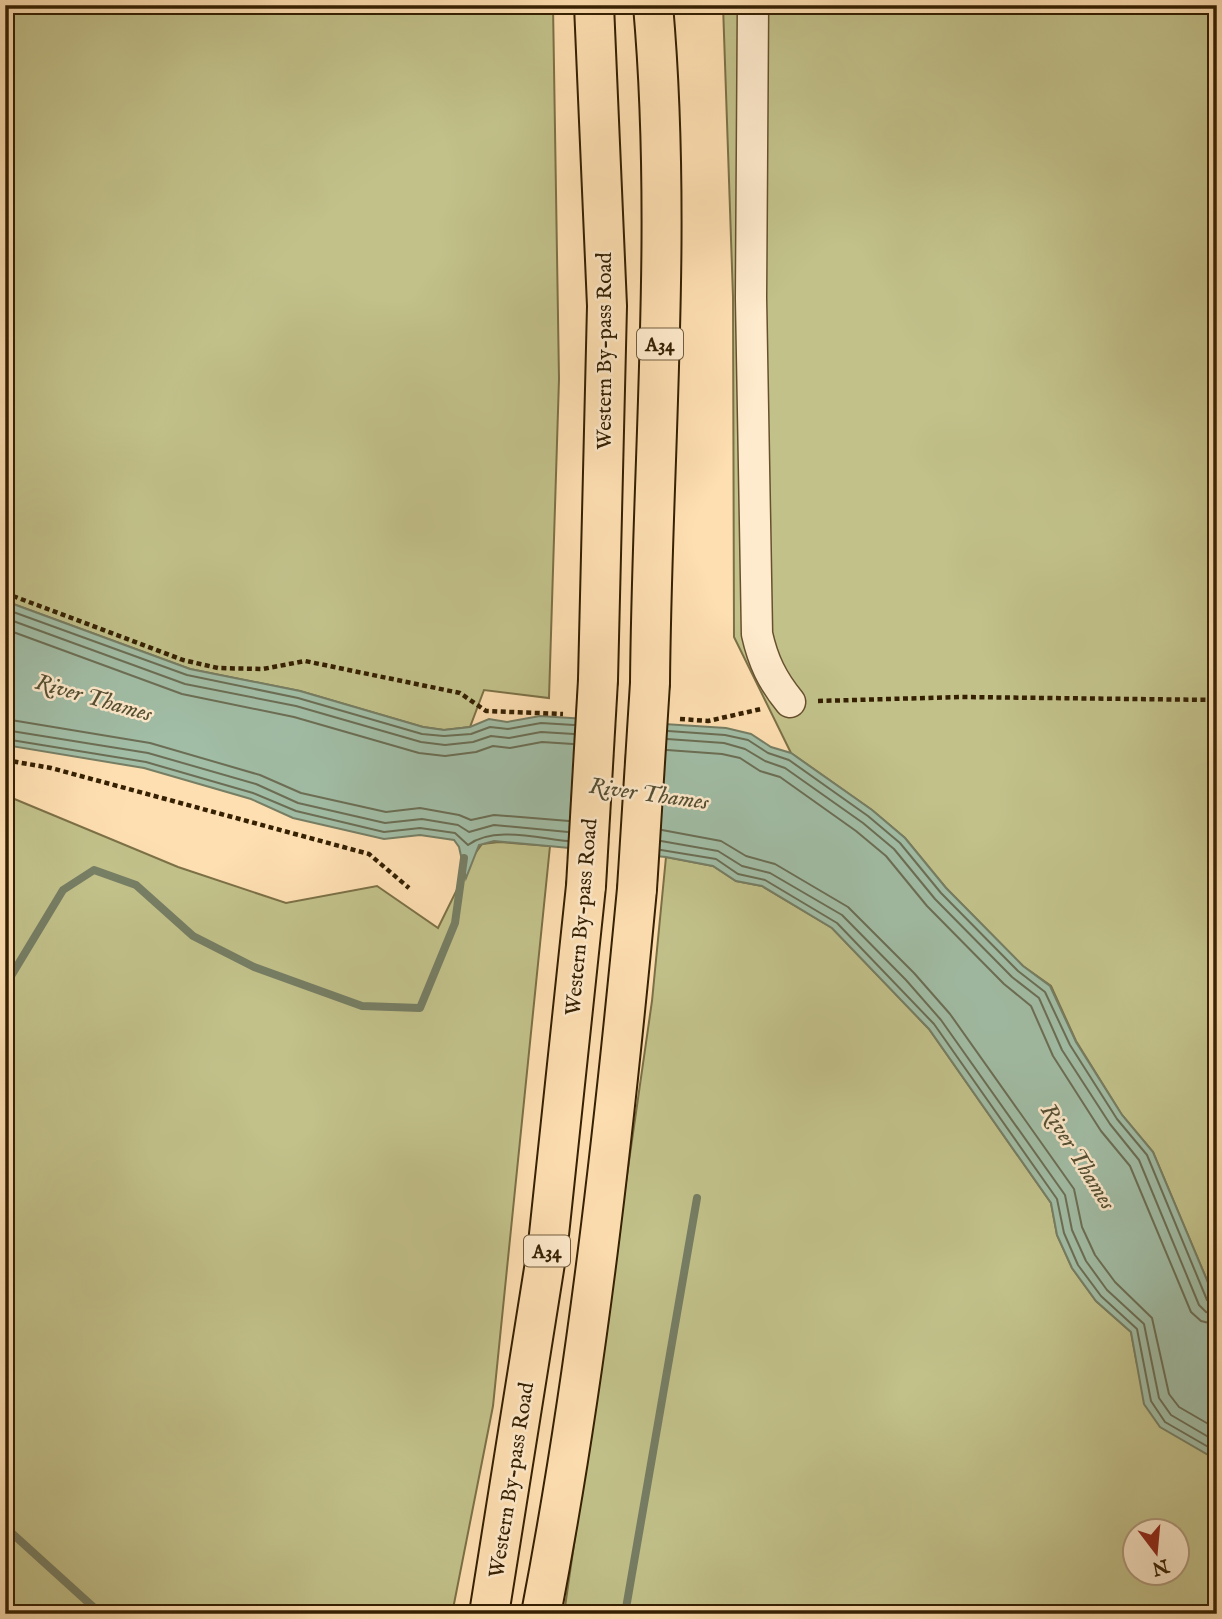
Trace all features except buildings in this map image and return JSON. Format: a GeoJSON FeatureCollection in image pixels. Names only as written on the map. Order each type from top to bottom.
{"type":"FeatureCollection","features":[{"type":"Feature","properties":{"kind":"highway","name":"Western By-pass Road"},"geometry":{"type":"LineString","coordinates":[[489,1614],[548,1244],[586,886],[598,680],[607,306],[594,5]]}},
{"type":"Feature","properties":{"kind":"highway","name":"A34"},"geometry":{"type":"LineString","coordinates":[[541,1614],[559,1520],[599,1240],[637,889],[650,683],[662,252],[659,76],[653,5]]}},
{"type":"Feature","properties":{"kind":"lane"},"geometry":{"type":"LineString","coordinates":[[753,5],[751,298],[757,634],[762,658],[772,680],[790,702]]}},
{"type":"Feature","properties":{"kind":"path"},"geometry":{"type":"LineString","coordinates":[[5,593],[183,660],[218,668],[262,669],[305,661],[460,693],[486,711],[547,713]]}},
{"type":"Feature","properties":{"kind":"path"},"geometry":{"type":"LineString","coordinates":[[677,719],[708,721],[790,702],[961,697],[1217,700]]}},
{"type":"Feature","properties":{"kind":"path"},"geometry":{"type":"LineString","coordinates":[[5,760],[51,768],[369,854],[409,888]]}},
{"type":"Feature","properties":{"kind":"shaded area"},"geometry":{"type":"Polygon","coordinates":[[[5,5],[553,5],[559,379],[549,698],[484,690],[470,727],[444,730],[423,727],[300,691],[190,669],[5,601],[5,5]]]}},
{"type":"Feature","properties":{"kind":"shaded area"},"geometry":{"type":"Polygon","coordinates":[[[723,5],[1217,5],[1217,285],[1210,285],[1217,286],[1217,1304],[1153,1152],[1122,1115],[1076,1041],[1051,986],[1023,966],[946,888],[905,838],[872,810],[791,753],[734,637],[733,297],[723,5]]]}},
{"type":"Feature","properties":{"kind":"shaded area"},"geometry":{"type":"Polygon","coordinates":[[[12,798],[178,867],[286,903],[377,886],[438,928],[482,844],[499,842],[550,846],[493,1406],[452,1614],[5,1614],[5,800],[12,798]]]}},
{"type":"Feature","properties":{"kind":"shaded area"},"geometry":{"type":"Polygon","coordinates":[[[666,857],[713,866],[736,881],[762,886],[832,928],[929,1029],[1051,1203],[1057,1235],[1072,1268],[1096,1301],[1131,1332],[1137,1364],[1194,1446],[1217,1460],[1217,1614],[564,1614],[652,1001],[666,857]]]}},
{"type":"Feature","properties":{"kind":"water","name":"River Thames"},"geometry":{"type":"Polygon","coordinates":[[[5,601],[190,669],[300,691],[423,727],[444,730],[470,727],[489,719],[507,722],[540,716],[726,728],[751,734],[771,747],[791,753],[872,810],[905,838],[946,888],[1023,966],[1050,986],[1076,1042],[1122,1115],[1153,1152],[1217,1304],[1217,1460],[1160,1427],[1144,1404],[1131,1332],[1096,1301],[1072,1268],[1057,1235],[1051,1203],[929,1029],[832,928],[762,886],[736,881],[713,866],[666,857],[494,841],[479,845],[466,878],[459,847],[454,840],[420,835],[384,839],[293,818],[251,799],[144,768],[5,745],[5,601]]]}},
{"type":"Feature","properties":{"kind":"pier"},"geometry":{"type":"Polygon","coordinates":[[[580,715],[658,719],[650,859],[572,852],[580,715]]]}},
{"type":"Feature","properties":{"kind":"waterway"},"geometry":{"type":"LineString","coordinates":[[5,986],[63,890],[94,870],[136,885],[193,936],[254,967],[362,1006],[420,1008],[455,923],[464,858]]}},
{"type":"Feature","properties":{"kind":"waterway"},"geometry":{"type":"LineString","coordinates":[[625,1614],[697,1198]]}},
{"type":"Feature","properties":{"kind":"waterway"},"geometry":{"type":"LineString","coordinates":[[5,1527],[101,1614]]}}]}
